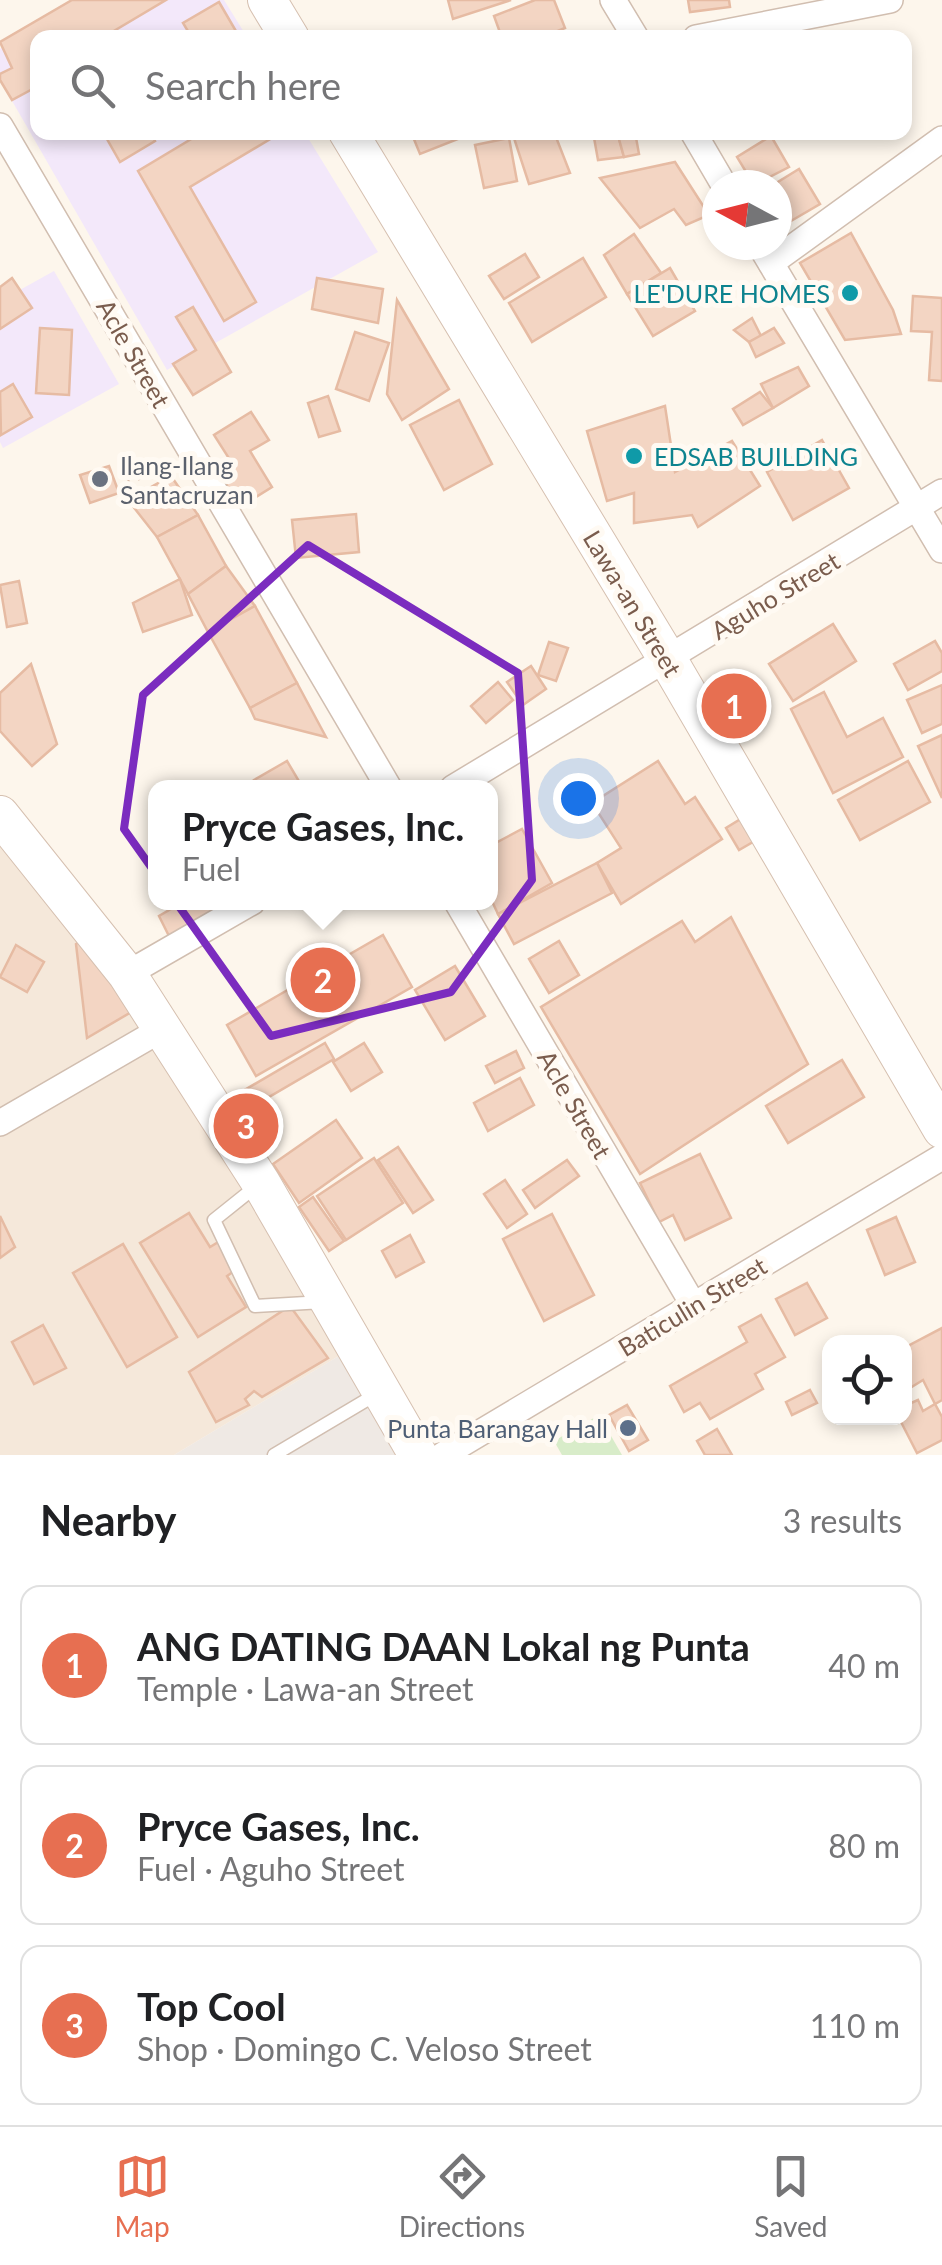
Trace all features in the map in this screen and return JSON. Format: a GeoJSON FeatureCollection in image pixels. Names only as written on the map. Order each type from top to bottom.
{"type":"FeatureCollection","features":[{"type":"Feature","properties":{"kind":"street"},"geometry":{"type":"LineString","coordinates":[[268,0],[285,30]]}},
{"type":"Feature","properties":{"kind":"street"},"geometry":{"type":"LineString","coordinates":[[613,0],[631,30]]}},
{"type":"Feature","properties":{"kind":"street"},"geometry":{"type":"LineString","coordinates":[[737,30],[890,0]]}},
{"type":"Feature","properties":{"kind":"street","name":"Acle Street"},"geometry":{"type":"LineString","coordinates":[[0,126],[384,780]]}},
{"type":"Feature","properties":{"kind":"street"},"geometry":{"type":"LineString","coordinates":[[792,237],[942,138]]}},
{"type":"Feature","properties":{"kind":"street","name":"Lawa-an Street"},"geometry":{"type":"LineString","coordinates":[[353,140],[668,660],[942,1129]]}},
{"type":"Feature","properties":{"kind":"street"},"geometry":{"type":"LineString","coordinates":[[697,140],[715,170]]}},
{"type":"Feature","properties":{"kind":"street"},"geometry":{"type":"LineString","coordinates":[[770,260],[942,550]]}},
{"type":"Feature","properties":{"kind":"street","name":"Aguho Street"},"geometry":{"type":"LineString","coordinates":[[466,780],[942,492]]}},
{"type":"Feature","properties":{"kind":"street"},"geometry":{"type":"LineString","coordinates":[[0,815],[127,974],[261,1183],[418,1455]]}},
{"type":"Feature","properties":{"kind":"street"},"geometry":{"type":"LineString","coordinates":[[127,974],[238,910]]}},
{"type":"Feature","properties":{"kind":"street","name":"Acle Street"},"geometry":{"type":"LineString","coordinates":[[462,910],[694,1306]]}},
{"type":"Feature","properties":{"kind":"street"},"geometry":{"type":"LineString","coordinates":[[0,1124],[162,1029]]}},
{"type":"Feature","properties":{"kind":"street","name":"Baticulin Street"},"geometry":{"type":"LineString","coordinates":[[443,1455],[942,1157]]}},
{"type":"Feature","properties":{"kind":"lane"},"geometry":{"type":"LineString","coordinates":[[261,1183],[214,1220],[255,1306],[330,1301]]}},
{"type":"Feature","properties":{"kind":"lane"},"geometry":{"type":"LineString","coordinates":[[274,1455],[382,1390]]}},
{"type":"Feature","properties":{"kind":"path"},"geometry":{"type":"LineString","coordinates":[[128,483],[192,452]]}},
{"type":"Feature","properties":{"kind":"highlighted area"},"geometry":{"type":"Polygon","coordinates":[[[308,545],[518,673],[532,880],[451,992],[271,1036],[124,829],[143,695],[308,545]]]}},
{"type":"Feature","properties":{"kind":"shaded area"},"geometry":{"type":"Polygon","coordinates":[[[75,0],[224,0],[243,30],[30,30],[30,132],[0,80],[0,49],[75,0]]]}},
{"type":"Feature","properties":{"kind":"shaded area"},"geometry":{"type":"Polygon","coordinates":[[[35,140],[309,140],[378,252],[167,370],[35,140]]]}},
{"type":"Feature","properties":{"kind":"shaded area"},"geometry":{"type":"Polygon","coordinates":[[[54,271],[119,384],[3,448],[0,301],[54,271]]]}},
{"type":"Feature","properties":{"kind":"shaded area"},"geometry":{"type":"Polygon","coordinates":[[[0,804],[347,1351],[174,1455],[0,1455],[0,804]]]}},
{"type":"Feature","properties":{"kind":"shaded area"},"geometry":{"type":"Polygon","coordinates":[[[347,1351],[412,1455],[174,1455],[347,1351]]]}},
{"type":"Feature","properties":{"kind":"green space"},"geometry":{"type":"Polygon","coordinates":[[[599,1415],[622,1455],[562,1455],[554,1441],[599,1415]]]}},
{"type":"Feature","properties":{"kind":"building"},"geometry":{"type":"Polygon","coordinates":[[[72,0],[166,0],[115,30],[30,30],[30,90],[12,100],[0,80],[0,74],[12,68],[0,42],[72,0]]]}},
{"type":"Feature","properties":{"kind":"building"},"geometry":{"type":"Polygon","coordinates":[[[448,0],[511,0],[453,19],[448,0]]]}},
{"type":"Feature","properties":{"kind":"building"},"geometry":{"type":"Polygon","coordinates":[[[535,0],[554,0],[565,28],[499,30],[494,16],[535,0]]]}},
{"type":"Feature","properties":{"kind":"building"},"geometry":{"type":"Polygon","coordinates":[[[688,0],[729,0],[730,7],[690,12],[688,0]]]}},
{"type":"Feature","properties":{"kind":"building"},"geometry":{"type":"Polygon","coordinates":[[[219,2],[235,30],[187,30],[183,23],[219,2]]]}},
{"type":"Feature","properties":{"kind":"building"},"geometry":{"type":"Polygon","coordinates":[[[108,140],[154,140],[155,141],[120,162],[108,140]]]}},
{"type":"Feature","properties":{"kind":"building"},"geometry":{"type":"Polygon","coordinates":[[[190,140],[269,140],[190,187],[256,302],[224,321],[138,171],[190,140]]]}},
{"type":"Feature","properties":{"kind":"building"},"geometry":{"type":"Polygon","coordinates":[[[414,140],[455,140],[420,154],[414,140]]]}},
{"type":"Feature","properties":{"kind":"building"},"geometry":{"type":"Polygon","coordinates":[[[509,140],[517,181],[484,188],[475,145],[509,140]]]}},
{"type":"Feature","properties":{"kind":"building"},"geometry":{"type":"Polygon","coordinates":[[[515,140],[557,140],[570,173],[529,184],[515,140]]]}},
{"type":"Feature","properties":{"kind":"building"},"geometry":{"type":"Polygon","coordinates":[[[594,140],[619,140],[624,157],[598,160],[594,140]]]}},
{"type":"Feature","properties":{"kind":"building"},"geometry":{"type":"Polygon","coordinates":[[[619,140],[636,140],[639,154],[624,157],[619,140]]]}},
{"type":"Feature","properties":{"kind":"building"},"geometry":{"type":"Polygon","coordinates":[[[765,140],[773,140],[789,167],[783,170],[745,170],[737,157],[765,140]]]}},
{"type":"Feature","properties":{"kind":"building"},"geometry":{"type":"Polygon","coordinates":[[[675,162],[702,204],[702,218],[686,225],[674,209],[640,228],[600,178],[675,162]]]}},
{"type":"Feature","properties":{"kind":"building"},"geometry":{"type":"Polygon","coordinates":[[[799,169],[820,204],[792,220],[792,173],[799,169]]]}},
{"type":"Feature","properties":{"kind":"building","name":"LE'DURE HOMES"},"geometry":{"type":"Polygon","coordinates":[[[851,233],[893,310],[901,334],[845,340],[800,263],[851,233]]]}},
{"type":"Feature","properties":{"kind":"building"},"geometry":{"type":"Polygon","coordinates":[[[634,234],[661,273],[627,294],[604,255],[634,234]]]}},
{"type":"Feature","properties":{"kind":"building"},"geometry":{"type":"Polygon","coordinates":[[[525,254],[539,277],[504,299],[489,276],[525,254]]]}},
{"type":"Feature","properties":{"kind":"building"},"geometry":{"type":"Polygon","coordinates":[[[583,258],[606,297],[532,342],[509,303],[583,258]]]}},
{"type":"Feature","properties":{"kind":"building"},"geometry":{"type":"Polygon","coordinates":[[[670,268],[695,311],[653,336],[627,294],[670,268]]]}},
{"type":"Feature","properties":{"kind":"building"},"geometry":{"type":"Polygon","coordinates":[[[12,278],[32,308],[0,329],[0,287],[12,278]]]}},
{"type":"Feature","properties":{"kind":"building"},"geometry":{"type":"Polygon","coordinates":[[[317,278],[383,289],[378,323],[312,309],[317,278]]]}},
{"type":"Feature","properties":{"kind":"building"},"geometry":{"type":"Polygon","coordinates":[[[913,296],[942,298],[942,381],[929,380],[932,332],[911,331],[913,296]]]}},
{"type":"Feature","properties":{"kind":"building"},"geometry":{"type":"Polygon","coordinates":[[[397,300],[449,389],[402,420],[387,394],[397,300]]]}},
{"type":"Feature","properties":{"kind":"building"},"geometry":{"type":"Polygon","coordinates":[[[193,307],[231,372],[193,395],[173,364],[196,350],[176,317],[193,307]]]}},
{"type":"Feature","properties":{"kind":"building"},"geometry":{"type":"Polygon","coordinates":[[[752,318],[761,336],[749,342],[734,330],[752,318]]]}},
{"type":"Feature","properties":{"kind":"building"},"geometry":{"type":"Polygon","coordinates":[[[40,328],[72,330],[69,395],[36,393],[40,328]]]}},
{"type":"Feature","properties":{"kind":"building"},"geometry":{"type":"Polygon","coordinates":[[[774,328],[784,343],[756,357],[749,342],[774,328]]]}},
{"type":"Feature","properties":{"kind":"building"},"geometry":{"type":"Polygon","coordinates":[[[355,332],[389,343],[369,401],[336,389],[355,332]]]}},
{"type":"Feature","properties":{"kind":"building"},"geometry":{"type":"Polygon","coordinates":[[[798,367],[809,386],[773,408],[761,384],[798,367]]]}},
{"type":"Feature","properties":{"kind":"building"},"geometry":{"type":"Polygon","coordinates":[[[13,384],[32,417],[1,435],[0,392],[13,384]]]}},
{"type":"Feature","properties":{"kind":"building"},"geometry":{"type":"Polygon","coordinates":[[[760,392],[773,408],[743,425],[733,409],[760,392]]]}},
{"type":"Feature","properties":{"kind":"building"},"geometry":{"type":"Polygon","coordinates":[[[328,396],[340,431],[319,437],[308,403],[328,396]]]}},
{"type":"Feature","properties":{"kind":"building"},"geometry":{"type":"Polygon","coordinates":[[[459,400],[492,464],[444,490],[410,425],[459,400]]]}},
{"type":"Feature","properties":{"kind":"building","name":"EDSAB BUILDING"},"geometry":{"type":"Polygon","coordinates":[[[665,406],[675,472],[732,441],[760,486],[698,527],[692,515],[634,523],[634,493],[607,501],[587,431],[665,406]]]}},
{"type":"Feature","properties":{"kind":"building"},"geometry":{"type":"Polygon","coordinates":[[[251,412],[269,440],[250,451],[272,487],[240,507],[218,471],[232,463],[214,435],[251,412]]]}},
{"type":"Feature","properties":{"kind":"building"},"geometry":{"type":"Polygon","coordinates":[[[822,440],[849,488],[793,520],[767,472],[822,440]]]}},
{"type":"Feature","properties":{"kind":"building"},"geometry":{"type":"Polygon","coordinates":[[[109,466],[119,493],[90,503],[80,475],[109,466]]]}},
{"type":"Feature","properties":{"kind":"building"},"geometry":{"type":"Polygon","coordinates":[[[171,476],[198,515],[157,537],[128,500],[171,476]]]}},
{"type":"Feature","properties":{"kind":"building"},"geometry":{"type":"Polygon","coordinates":[[[356,514],[359,552],[296,558],[292,520],[356,514]]]}},
{"type":"Feature","properties":{"kind":"building"},"geometry":{"type":"Polygon","coordinates":[[[198,515],[226,566],[188,594],[157,537],[198,515]]]}},
{"type":"Feature","properties":{"kind":"building"},"geometry":{"type":"Polygon","coordinates":[[[226,566],[255,606],[208,632],[188,594],[226,566]]]}},
{"type":"Feature","properties":{"kind":"building"},"geometry":{"type":"Polygon","coordinates":[[[180,579],[192,615],[143,632],[133,603],[180,579]]]}},
{"type":"Feature","properties":{"kind":"building"},"geometry":{"type":"Polygon","coordinates":[[[19,581],[27,623],[7,627],[0,585],[19,581]]]}},
{"type":"Feature","properties":{"kind":"building"},"geometry":{"type":"Polygon","coordinates":[[[255,606],[297,683],[250,708],[208,632],[255,606]]]}},
{"type":"Feature","properties":{"kind":"building"},"geometry":{"type":"Polygon","coordinates":[[[833,624],[856,661],[793,701],[769,664],[833,624]]]}},
{"type":"Feature","properties":{"kind":"building"},"geometry":{"type":"Polygon","coordinates":[[[935,641],[942,653],[942,671],[908,690],[894,664],[935,641]]]}},
{"type":"Feature","properties":{"kind":"building"},"geometry":{"type":"Polygon","coordinates":[[[549,642],[568,648],[556,681],[538,675],[549,642]]]}},
{"type":"Feature","properties":{"kind":"building"},"geometry":{"type":"Polygon","coordinates":[[[31,664],[57,744],[32,766],[0,731],[0,693],[31,664]]]}},
{"type":"Feature","properties":{"kind":"building"},"geometry":{"type":"Polygon","coordinates":[[[531,666],[546,689],[523,705],[507,682],[531,666]]]}},
{"type":"Feature","properties":{"kind":"building"},"geometry":{"type":"Polygon","coordinates":[[[498,682],[513,700],[486,723],[471,706],[498,682]]]}},
{"type":"Feature","properties":{"kind":"building"},"geometry":{"type":"Polygon","coordinates":[[[297,683],[326,737],[255,719],[250,708],[297,683]]]}},
{"type":"Feature","properties":{"kind":"building"},"geometry":{"type":"Polygon","coordinates":[[[942,685],[942,724],[922,733],[907,700],[942,685]]]}},
{"type":"Feature","properties":{"kind":"building"},"geometry":{"type":"Polygon","coordinates":[[[824,692],[847,737],[883,718],[903,757],[833,793],[791,709],[824,692]]]}},
{"type":"Feature","properties":{"kind":"building"},"geometry":{"type":"Polygon","coordinates":[[[942,735],[942,798],[918,746],[942,735]]]}},
{"type":"Feature","properties":{"kind":"building"},"geometry":{"type":"Polygon","coordinates":[[[287,761],[298,780],[254,780],[287,761]]]}},
{"type":"Feature","properties":{"kind":"building"},"geometry":{"type":"Polygon","coordinates":[[[658,761],[685,804],[695,797],[722,839],[621,904],[597,863],[621,848],[592,803],[658,761]]]}},
{"type":"Feature","properties":{"kind":"building"},"geometry":{"type":"Polygon","coordinates":[[[908,761],[930,802],[860,840],[838,800],[908,761]]]}},
{"type":"Feature","properties":{"kind":"building"},"geometry":{"type":"Polygon","coordinates":[[[752,812],[765,835],[739,850],[726,828],[752,812]]]}},
{"type":"Feature","properties":{"kind":"building"},"geometry":{"type":"Polygon","coordinates":[[[522,829],[552,883],[498,914],[496,910],[498,842],[522,829]]]}},
{"type":"Feature","properties":{"kind":"building"},"geometry":{"type":"Polygon","coordinates":[[[597,863],[612,893],[514,944],[498,914],[597,863]]]}},
{"type":"Feature","properties":{"kind":"building"},"geometry":{"type":"Polygon","coordinates":[[[169,910],[216,910],[169,936],[159,916],[169,910]]]}},
{"type":"Feature","properties":{"kind":"building"},"geometry":{"type":"Polygon","coordinates":[[[731,917],[808,1064],[640,1174],[541,1007],[682,921],[695,942],[731,917]]]}},
{"type":"Feature","properties":{"kind":"building"},"geometry":{"type":"Polygon","coordinates":[[[89,935],[133,1011],[87,1038],[76,944],[89,935]]]}},
{"type":"Feature","properties":{"kind":"building"},"geometry":{"type":"Polygon","coordinates":[[[383,935],[412,987],[256,1076],[227,1025],[383,935]]]}},
{"type":"Feature","properties":{"kind":"building"},"geometry":{"type":"Polygon","coordinates":[[[559,941],[579,975],[549,993],[529,959],[559,941]]]}},
{"type":"Feature","properties":{"kind":"building"},"geometry":{"type":"Polygon","coordinates":[[[16,945],[44,962],[27,992],[0,977],[16,945]]]}},
{"type":"Feature","properties":{"kind":"building"},"geometry":{"type":"Polygon","coordinates":[[[455,966],[485,1016],[445,1040],[415,990],[455,966]]]}},
{"type":"Feature","properties":{"kind":"building"},"geometry":{"type":"Polygon","coordinates":[[[325,1043],[334,1059],[245,1111],[236,1095],[325,1043]]]}},
{"type":"Feature","properties":{"kind":"building"},"geometry":{"type":"Polygon","coordinates":[[[364,1043],[382,1072],[351,1091],[333,1062],[364,1043]]]}},
{"type":"Feature","properties":{"kind":"building"},"geometry":{"type":"Polygon","coordinates":[[[516,1051],[524,1068],[495,1083],[486,1066],[516,1051]]]}},
{"type":"Feature","properties":{"kind":"building"},"geometry":{"type":"Polygon","coordinates":[[[842,1060],[864,1097],[788,1143],[766,1106],[842,1060]]]}},
{"type":"Feature","properties":{"kind":"building"},"geometry":{"type":"Polygon","coordinates":[[[520,1078],[534,1105],[488,1131],[474,1103],[520,1078]]]}},
{"type":"Feature","properties":{"kind":"building"},"geometry":{"type":"Polygon","coordinates":[[[336,1120],[362,1158],[299,1203],[273,1164],[336,1120]]]}},
{"type":"Feature","properties":{"kind":"building"},"geometry":{"type":"Polygon","coordinates":[[[398,1147],[433,1200],[413,1213],[378,1160],[398,1147]]]}},
{"type":"Feature","properties":{"kind":"building"},"geometry":{"type":"Polygon","coordinates":[[[700,1154],[731,1218],[685,1240],[673,1215],[659,1222],[640,1183],[700,1154]]]}},
{"type":"Feature","properties":{"kind":"building"},"geometry":{"type":"Polygon","coordinates":[[[374,1158],[403,1203],[346,1240],[317,1196],[374,1158]]]}},
{"type":"Feature","properties":{"kind":"building"},"geometry":{"type":"Polygon","coordinates":[[[567,1160],[579,1176],[535,1208],[523,1190],[567,1160]]]}},
{"type":"Feature","properties":{"kind":"building"},"geometry":{"type":"Polygon","coordinates":[[[505,1180],[527,1214],[507,1228],[484,1194],[505,1180]]]}},
{"type":"Feature","properties":{"kind":"building"},"geometry":{"type":"Polygon","coordinates":[[[313,1197],[344,1241],[329,1251],[299,1207],[313,1197]]]}},
{"type":"Feature","properties":{"kind":"building"},"geometry":{"type":"Polygon","coordinates":[[[189,1213],[210,1247],[220,1241],[237,1269],[227,1276],[246,1307],[198,1337],[140,1243],[189,1213]]]}},
{"type":"Feature","properties":{"kind":"building"},"geometry":{"type":"Polygon","coordinates":[[[552,1214],[594,1295],[544,1321],[503,1239],[552,1214]]]}},
{"type":"Feature","properties":{"kind":"building"},"geometry":{"type":"Polygon","coordinates":[[[0,1216],[15,1247],[0,1258],[0,1216]]]}},
{"type":"Feature","properties":{"kind":"building"},"geometry":{"type":"Polygon","coordinates":[[[896,1217],[915,1262],[885,1275],[867,1230],[896,1217]]]}},
{"type":"Feature","properties":{"kind":"building"},"geometry":{"type":"Polygon","coordinates":[[[410,1235],[424,1262],[396,1277],[382,1251],[410,1235]]]}},
{"type":"Feature","properties":{"kind":"building"},"geometry":{"type":"Polygon","coordinates":[[[123,1244],[177,1337],[127,1367],[73,1273],[123,1244]]]}},
{"type":"Feature","properties":{"kind":"building"},"geometry":{"type":"Polygon","coordinates":[[[807,1283],[827,1318],[795,1335],[776,1299],[807,1283]]]}},
{"type":"Feature","properties":{"kind":"building"},"geometry":{"type":"Polygon","coordinates":[[[290,1306],[328,1358],[262,1397],[254,1391],[245,1399],[249,1405],[216,1422],[189,1372],[290,1306]]]}},
{"type":"Feature","properties":{"kind":"building"},"geometry":{"type":"Polygon","coordinates":[[[761,1315],[785,1357],[755,1374],[763,1389],[710,1419],[700,1403],[684,1412],[670,1386],[747,1342],[739,1327],[761,1315]]]}},
{"type":"Feature","properties":{"kind":"building"},"geometry":{"type":"Polygon","coordinates":[[[43,1325],[66,1368],[34,1384],[12,1342],[43,1325]]]}},
{"type":"Feature","properties":{"kind":"building"},"geometry":{"type":"Polygon","coordinates":[[[942,1328],[942,1400],[935,1404],[923,1380],[912,1387],[912,1344],[942,1328]]]}},
{"type":"Feature","properties":{"kind":"building"},"geometry":{"type":"Polygon","coordinates":[[[810,1390],[817,1403],[792,1415],[786,1402],[810,1390]]]}},
{"type":"Feature","properties":{"kind":"building"},"geometry":{"type":"Polygon","coordinates":[[[918,1400],[923,1411],[935,1404],[942,1417],[942,1440],[917,1453],[903,1425],[912,1425],[912,1403],[918,1400]]]}},
{"type":"Feature","properties":{"kind":"building","name":"Punta Barangay Hall"},"geometry":{"type":"Polygon","coordinates":[[[627,1405],[648,1440],[629,1451],[609,1415],[627,1405]]]}},
{"type":"Feature","properties":{"kind":"building"},"geometry":{"type":"Polygon","coordinates":[[[717,1429],[732,1455],[705,1455],[697,1441],[717,1429]]]}},
{"type":"Feature","properties":{"kind":"place","name":"LE'DURE HOMES"},"geometry":{"type":"Point","coordinates":[850,293]}},
{"type":"Feature","properties":{"kind":"place","name":"EDSAB BUILDING"},"geometry":{"type":"Point","coordinates":[634,456]}},
{"type":"Feature","properties":{"kind":"place","name":"Ilang-Ilang Santacruzan"},"geometry":{"type":"Point","coordinates":[100,479]}},
{"type":"Feature","properties":{"kind":"place","name":"ANG DATING DAAN Lokal ng Punta"},"geometry":{"type":"Point","coordinates":[734,706]}},
{"type":"Feature","properties":{"kind":"place","name":"Pryce Gases, Inc."},"geometry":{"type":"Point","coordinates":[323,980]}},
{"type":"Feature","properties":{"kind":"place","name":"Top Cool"},"geometry":{"type":"Point","coordinates":[246,1126]}},
{"type":"Feature","properties":{"kind":"place","name":"Punta Barangay Hall"},"geometry":{"type":"Point","coordinates":[628,1428]}}]}
